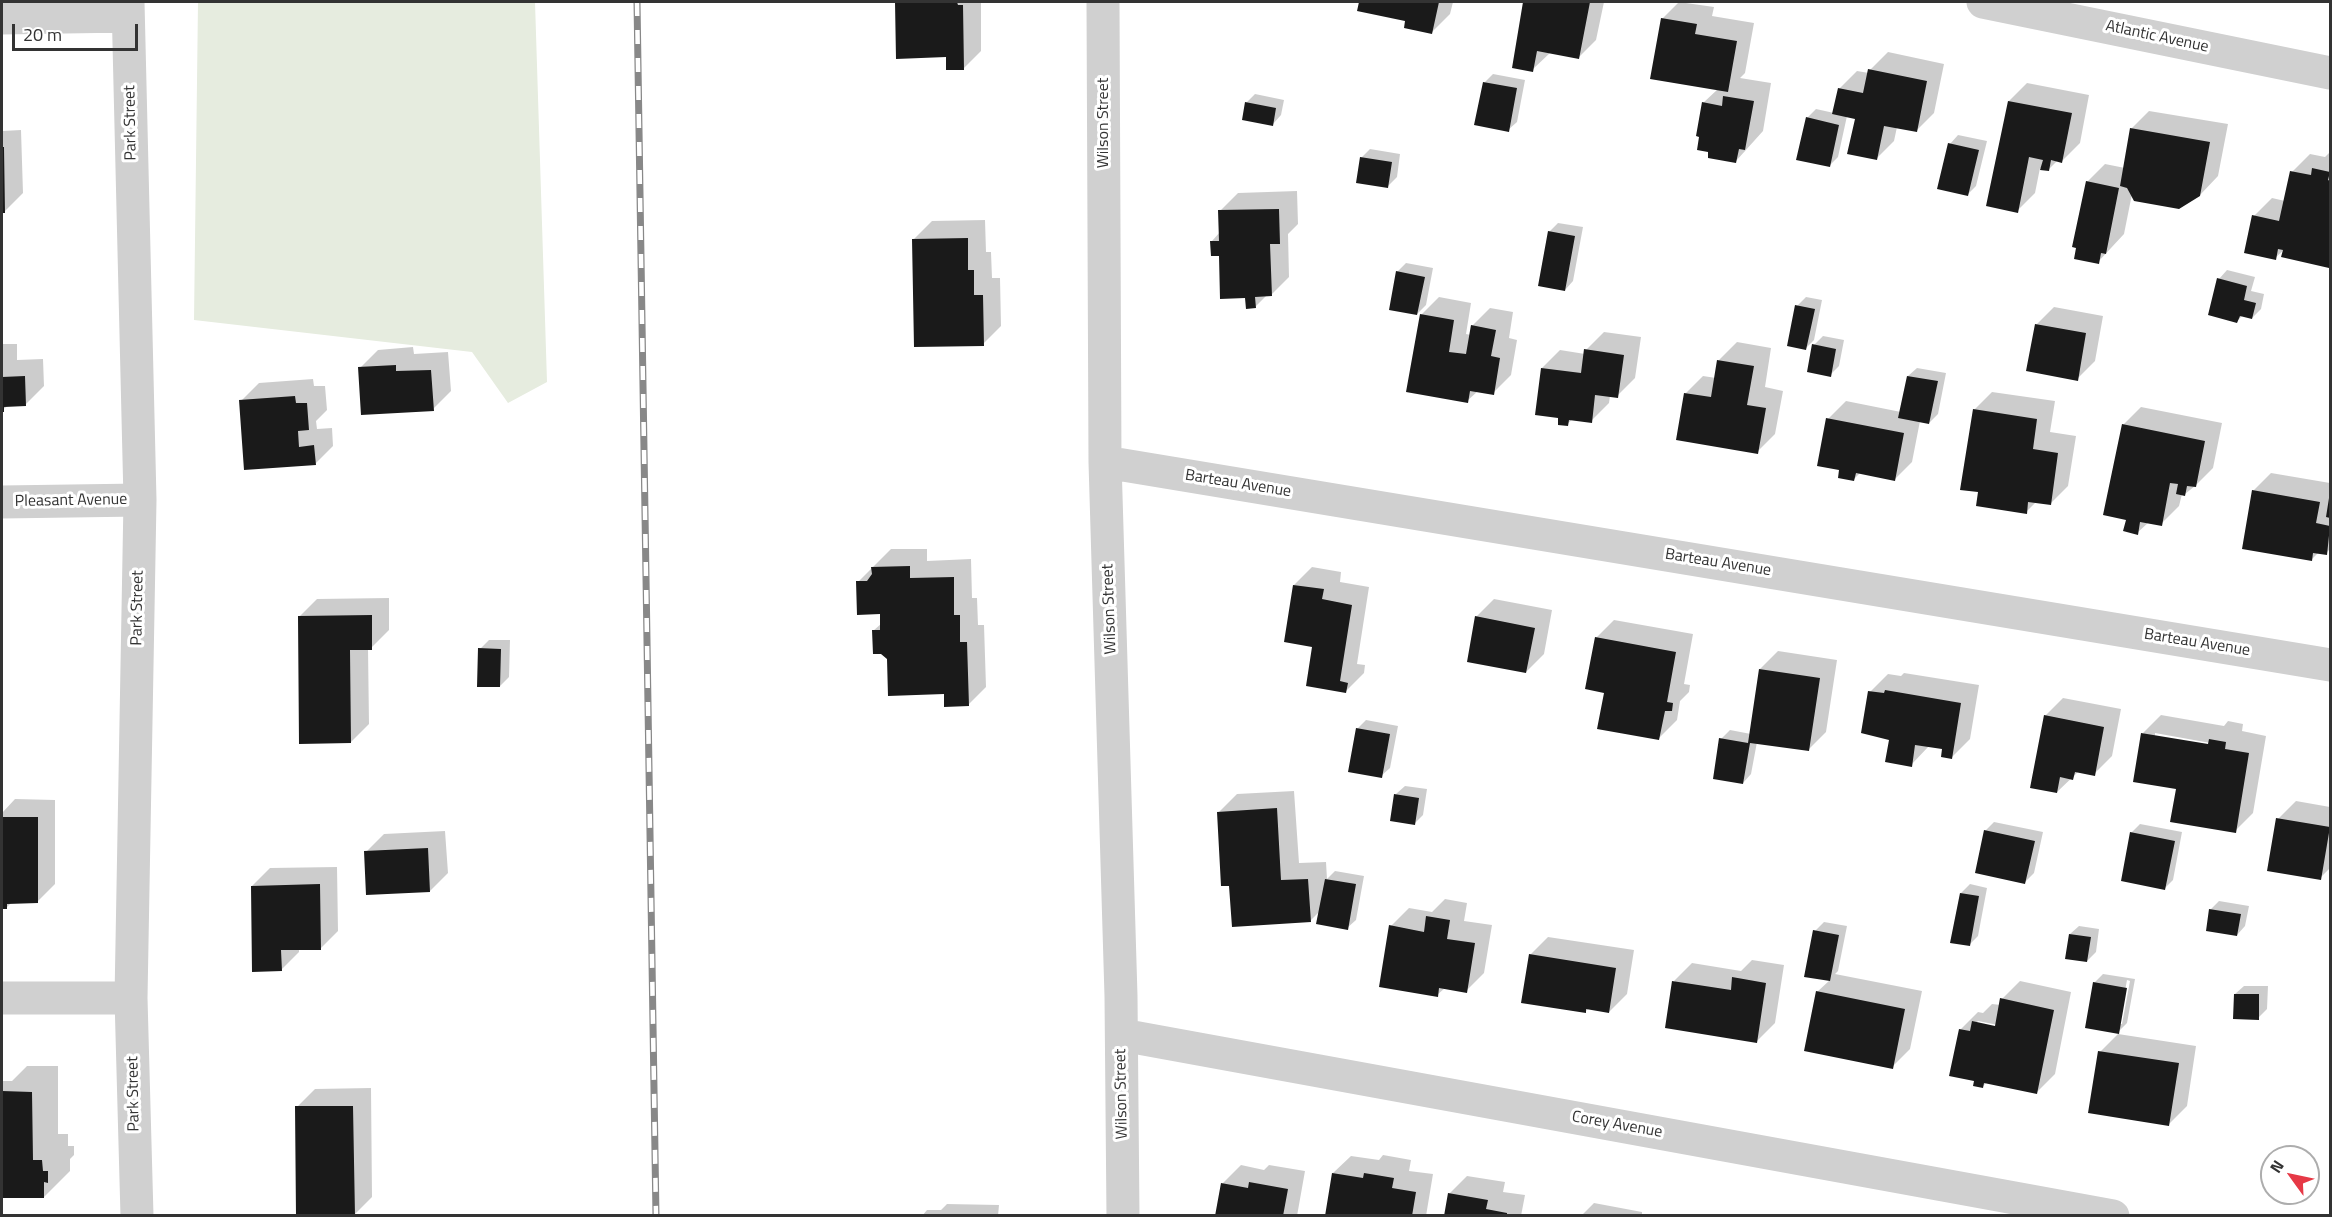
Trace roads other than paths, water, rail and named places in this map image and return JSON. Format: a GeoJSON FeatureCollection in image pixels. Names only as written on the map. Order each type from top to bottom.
{"type":"FeatureCollection","features":[{"type":"Feature","properties":{"kind":"street","name":"Wilson Street"},"geometry":{"type":"LineString","coordinates":[[1103,2],[1105,462],[1122,1035],[1123,1215]]}},
{"type":"Feature","properties":{"kind":"street","name":"Atlantic Avenue"},"geometry":{"type":"LineString","coordinates":[[1983,2],[2331,73]]}},
{"type":"Feature","properties":{"kind":"street"},"geometry":{"type":"LineString","coordinates":[[2,18],[128,9]]}},
{"type":"Feature","properties":{"kind":"street","name":"Park Street"},"geometry":{"type":"LineString","coordinates":[[128,9],[140,500],[131,998],[137,1215]]}},
{"type":"Feature","properties":{"kind":"street","name":"Barteau Avenue"},"geometry":{"type":"LineString","coordinates":[[1105,462],[2331,665]]}},
{"type":"Feature","properties":{"kind":"street","name":"Pleasant Avenue"},"geometry":{"type":"LineString","coordinates":[[2,502],[140,500]]}},
{"type":"Feature","properties":{"kind":"street"},"geometry":{"type":"LineString","coordinates":[[2,998],[131,998]]}},
{"type":"Feature","properties":{"kind":"street","name":"Corey Avenue"},"geometry":{"type":"LineString","coordinates":[[1122,1035],[2114,1215]]}},
{"type":"Feature","properties":{"kind":"railway"},"geometry":{"type":"LineString","coordinates":[[637,2],[656,1216]]}}]}
